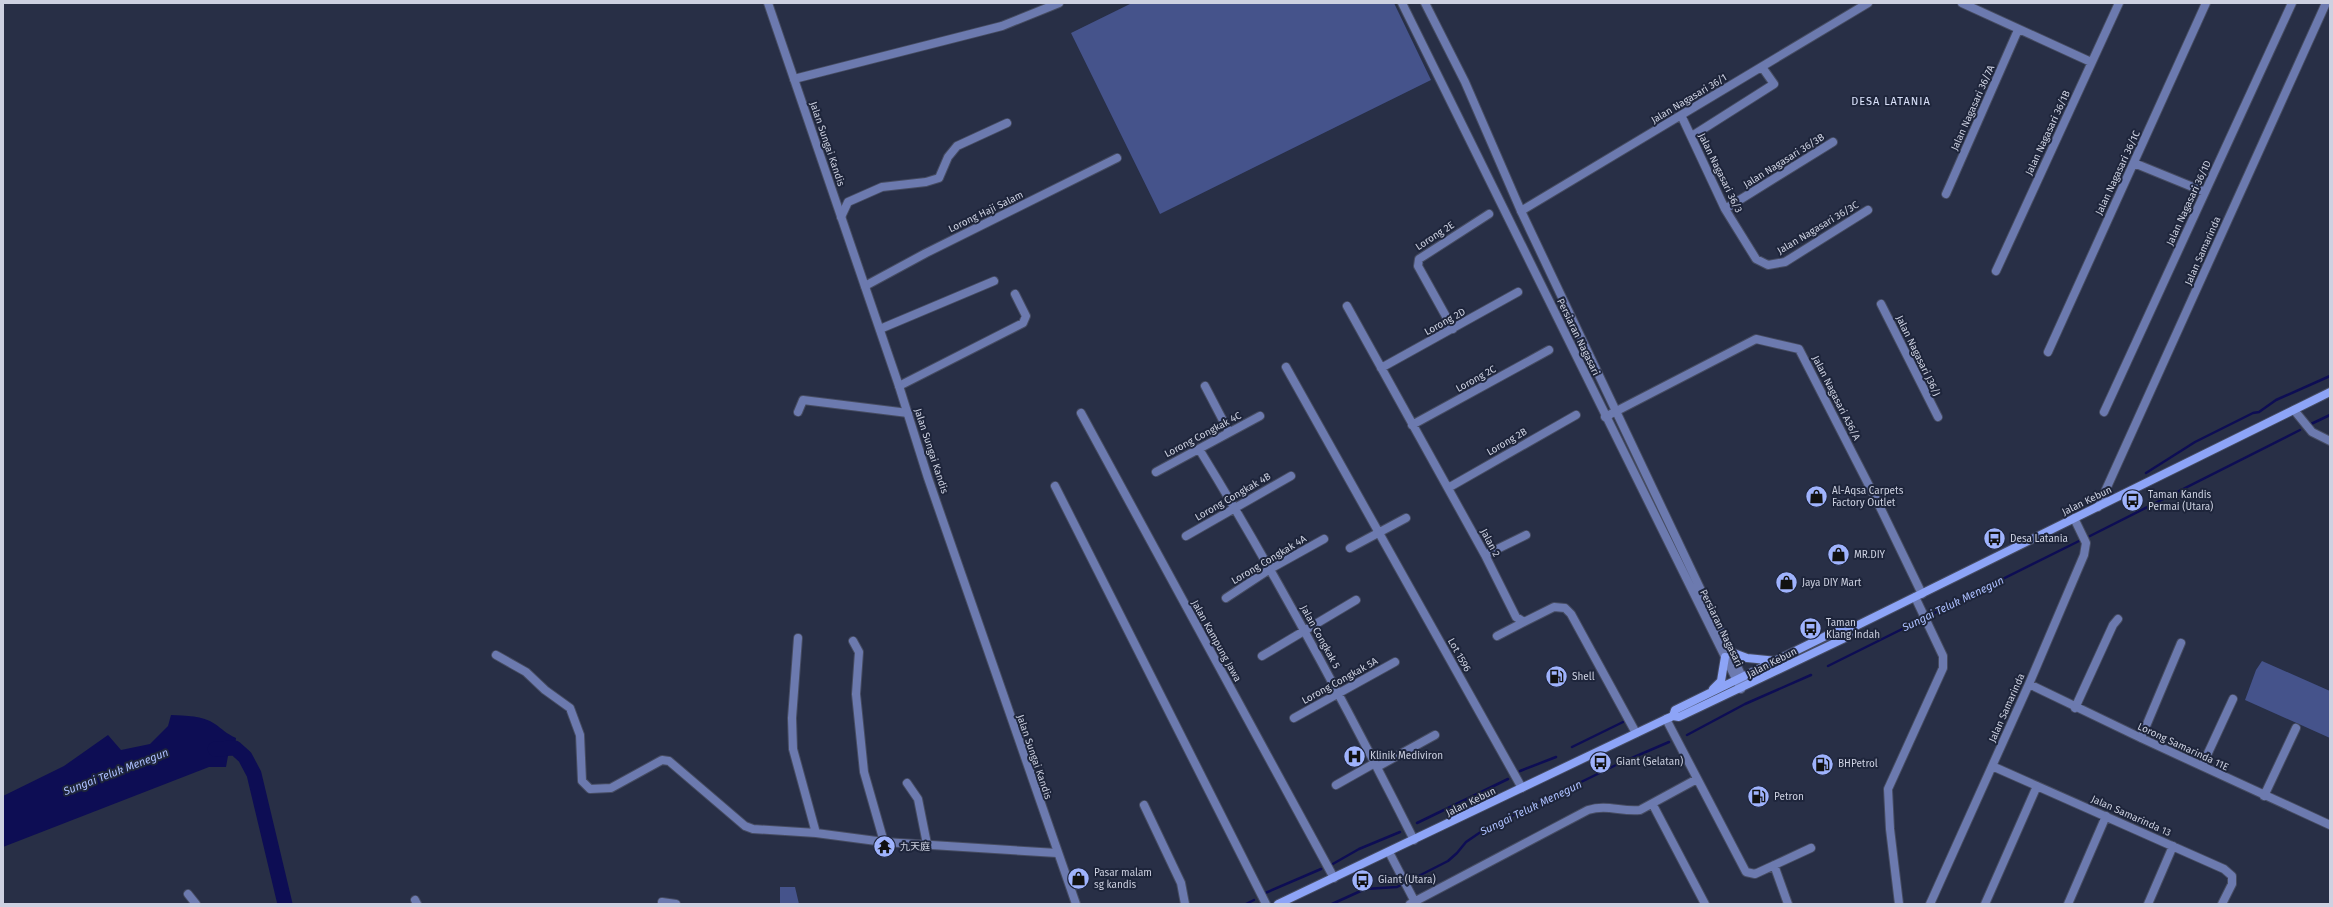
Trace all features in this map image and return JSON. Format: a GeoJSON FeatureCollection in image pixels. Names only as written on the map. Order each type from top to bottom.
{"type":"FeatureCollection","features":[{"type":"Feature","properties":{"kind":"main road","name":"Jalan Kebun"},"geometry":{"type":"LineString","coordinates":[[1670,717],[1675,710],[1777,661],[1840,628],[1854,627],[2330,392]]}},
{"type":"Feature","properties":{"kind":"main road","name":"Jalan Kebun"},"geometry":{"type":"LineString","coordinates":[[1278,904],[1670,717],[1679,717],[1744,688],[1845,638],[1854,627]]}},
{"type":"Feature","properties":{"kind":"main road"},"geometry":{"type":"LineString","coordinates":[[1710,693],[1721,682],[1728,655],[1777,661]]}},
{"type":"Feature","properties":{"kind":"street","name":"Jalan Sungai Kandis"},"geometry":{"type":"LineString","coordinates":[[768,3],[900,386],[928,478],[1057,853],[1076,904]]}},
{"type":"Feature","properties":{"kind":"street"},"geometry":{"type":"LineString","coordinates":[[794,79],[1002,26],[1059,3]]}},
{"type":"Feature","properties":{"kind":"street","name":"Persiaran Nagasari"},"geometry":{"type":"LineString","coordinates":[[1402,3],[1605,417],[1728,655]]}},
{"type":"Feature","properties":{"kind":"street","name":"Persiaran Nagasari"},"geometry":{"type":"LineString","coordinates":[[1425,3],[1465,82],[1521,211],[1616,411],[1744,688]]}},
{"type":"Feature","properties":{"kind":"street","name":"Jalan Nagasari 36/1"},"geometry":{"type":"LineString","coordinates":[[1521,211],[1868,3]]}},
{"type":"Feature","properties":{"kind":"street"},"geometry":{"type":"LineString","coordinates":[[1962,3],[2018,30],[2091,62]]}},
{"type":"Feature","properties":{"kind":"street","name":"Jalan Nagasari 36/1B"},"geometry":{"type":"LineString","coordinates":[[1996,271],[2119,3]]}},
{"type":"Feature","properties":{"kind":"street","name":"Jalan Nagasari 36/1C"},"geometry":{"type":"LineString","coordinates":[[2048,352],[2206,3]]}},
{"type":"Feature","properties":{"kind":"street","name":"Jalan Nagasari 36/1D"},"geometry":{"type":"LineString","coordinates":[[2104,412],[2292,3]]}},
{"type":"Feature","properties":{"kind":"street","name":"Jalan Samarinda"},"geometry":{"type":"LineString","coordinates":[[2098,507],[2326,3]]}},
{"type":"Feature","properties":{"kind":"street","name":"Jalan Nagasari 36/7A"},"geometry":{"type":"LineString","coordinates":[[1946,194],[2018,30]]}},
{"type":"Feature","properties":{"kind":"street"},"geometry":{"type":"LineString","coordinates":[[1692,136],[1774,84],[1762,67]]}},
{"type":"Feature","properties":{"kind":"street","name":"Jalan Nagasari 36/3"},"geometry":{"type":"LineString","coordinates":[[1680,115],[1692,136],[1725,209],[1756,259]]}},
{"type":"Feature","properties":{"kind":"street"},"geometry":{"type":"LineString","coordinates":[[841,217],[848,202],[882,187],[926,182],[939,178],[948,157],[957,146],[1007,123]]}},
{"type":"Feature","properties":{"kind":"street","name":"Jalan Nagasari 36/3B"},"geometry":{"type":"LineString","coordinates":[[1725,209],[1833,142]]}},
{"type":"Feature","properties":{"kind":"street","name":"Lorong Haji Salam"},"geometry":{"type":"LineString","coordinates":[[865,286],[926,253],[1117,158]]}},
{"type":"Feature","properties":{"kind":"street"},"geometry":{"type":"LineString","coordinates":[[2134,163],[2205,192]]}},
{"type":"Feature","properties":{"kind":"street","name":"Jalan Nagasari 36/3C"},"geometry":{"type":"LineString","coordinates":[[1756,259],[1768,266],[1785,262],[1868,210]]}},
{"type":"Feature","properties":{"kind":"street","name":"Lorong 2E"},"geometry":{"type":"LineString","coordinates":[[1453,329],[1418,266],[1419,259],[1489,214]]}},
{"type":"Feature","properties":{"kind":"street"},"geometry":{"type":"LineString","coordinates":[[880,329],[994,281]]}},
{"type":"Feature","properties":{"kind":"street","name":"Lorong 2D"},"geometry":{"type":"LineString","coordinates":[[1381,368],[1518,292]]}},
{"type":"Feature","properties":{"kind":"street"},"geometry":{"type":"LineString","coordinates":[[900,386],[1023,323],[1026,316],[1015,294]]}},
{"type":"Feature","properties":{"kind":"street","name":"Jalan Nagasari J36/J"},"geometry":{"type":"LineString","coordinates":[[1881,304],[1938,417]]}},
{"type":"Feature","properties":{"kind":"street","name":"Jalan 2"},"geometry":{"type":"LineString","coordinates":[[1347,306],[1485,555],[1516,617],[1524,622]]}},
{"type":"Feature","properties":{"kind":"street","name":"Jalan Nagasari A36/A"},"geometry":{"type":"LineString","coordinates":[[1616,411],[1756,339],[1799,349],[1882,511],[1919,595]]}},
{"type":"Feature","properties":{"kind":"street","name":"Lorong 2C"},"geometry":{"type":"LineString","coordinates":[[1412,425],[1549,350]]}},
{"type":"Feature","properties":{"kind":"street","name":"Lot 1596"},"geometry":{"type":"LineString","coordinates":[[1286,367],[1522,788]]}},
{"type":"Feature","properties":{"kind":"street"},"geometry":{"type":"LineString","coordinates":[[1205,386],[1229,432]]}},
{"type":"Feature","properties":{"kind":"street"},"geometry":{"type":"LineString","coordinates":[[798,412],[803,400],[908,413]]}},
{"type":"Feature","properties":{"kind":"street"},"geometry":{"type":"LineString","coordinates":[[2294,410],[2312,432],[2330,441]]}},
{"type":"Feature","properties":{"kind":"street"},"geometry":{"type":"LineString","coordinates":[[1605,417],[1616,411]]}},
{"type":"Feature","properties":{"kind":"street","name":"Jalan Kampung Jawa"},"geometry":{"type":"LineString","coordinates":[[1081,413],[1334,878]]}},
{"type":"Feature","properties":{"kind":"street","name":"Lorong 2B"},"geometry":{"type":"LineString","coordinates":[[1448,488],[1576,414]]}},
{"type":"Feature","properties":{"kind":"street","name":"Lorong Congkak 4C"},"geometry":{"type":"LineString","coordinates":[[1156,472],[1260,416]]}},
{"type":"Feature","properties":{"kind":"street","name":"Jalan Congkak 5"},"geometry":{"type":"LineString","coordinates":[[1199,449],[1235,508],[1340,693],[1414,840]]}},
{"type":"Feature","properties":{"kind":"street","name":"Lorong Congkak 4B"},"geometry":{"type":"LineString","coordinates":[[1186,536],[1291,476]]}},
{"type":"Feature","properties":{"kind":"street"},"geometry":{"type":"LineString","coordinates":[[1055,486],[1266,904]]}},
{"type":"Feature","properties":{"kind":"street"},"geometry":{"type":"LineString","coordinates":[[1350,548],[1406,518]]}},
{"type":"Feature","properties":{"kind":"street","name":"Jalan Samarinda"},"geometry":{"type":"LineString","coordinates":[[1930,904],[2029,684],[2084,555],[2086,543],[2074,518]]}},
{"type":"Feature","properties":{"kind":"street"},"geometry":{"type":"LineString","coordinates":[[1485,555],[1526,535]]}},
{"type":"Feature","properties":{"kind":"street","name":"Lorong Congkak 4A"},"geometry":{"type":"LineString","coordinates":[[1226,598],[1270,569],[1324,539]]}},
{"type":"Feature","properties":{"kind":"street"},"geometry":{"type":"LineString","coordinates":[[1899,904],[1890,829],[1888,789],[1942,668],[1943,656],[1926,619],[1919,595]]}},
{"type":"Feature","properties":{"kind":"street"},"geometry":{"type":"LineString","coordinates":[[1262,656],[1356,600]]}},
{"type":"Feature","properties":{"kind":"street"},"geometry":{"type":"LineString","coordinates":[[1497,636],[1554,607],[1565,608],[1571,614],[1636,733]]}},
{"type":"Feature","properties":{"kind":"street"},"geometry":{"type":"LineString","coordinates":[[2076,708],[2113,625],[2118,618]]}},
{"type":"Feature","properties":{"kind":"street"},"geometry":{"type":"LineString","coordinates":[[798,638],[792,718],[793,749],[816,833]]}},
{"type":"Feature","properties":{"kind":"street"},"geometry":{"type":"LineString","coordinates":[[853,641],[859,652],[856,694],[864,772],[884,842]]}},
{"type":"Feature","properties":{"kind":"street"},"geometry":{"type":"LineString","coordinates":[[2141,738],[2181,643]]}},
{"type":"Feature","properties":{"kind":"street"},"geometry":{"type":"LineString","coordinates":[[496,655],[526,672],[545,690],[570,708],[580,735],[582,781],[590,789],[611,788],[662,760],[669,761],[745,826],[753,830],[816,833],[884,842],[1057,853]]}},
{"type":"Feature","properties":{"kind":"street","name":"Lorong Congkak 5A"},"geometry":{"type":"LineString","coordinates":[[1294,718],[1395,662]]}},
{"type":"Feature","properties":{"kind":"street","name":"Lorong Samarinda 11E"},"geometry":{"type":"LineString","coordinates":[[2029,684],[2076,708],[2264,796],[2329,823]]}},
{"type":"Feature","properties":{"kind":"street"},"geometry":{"type":"LineString","coordinates":[[2202,766],[2233,699]]}},
{"type":"Feature","properties":{"kind":"street"},"geometry":{"type":"LineString","coordinates":[[1670,717],[1698,779],[1744,870],[1749,874],[1755,874],[1811,848]]}},
{"type":"Feature","properties":{"kind":"street"},"geometry":{"type":"LineString","coordinates":[[2264,796],[2296,728]]}},
{"type":"Feature","properties":{"kind":"street"},"geometry":{"type":"LineString","coordinates":[[1336,785],[1435,735]]}},
{"type":"Feature","properties":{"kind":"street","name":"Jalan Samarinda 13"},"geometry":{"type":"LineString","coordinates":[[1992,766],[2224,869],[2232,876],[2232,884],[2222,904]]}},
{"type":"Feature","properties":{"kind":"street"},"geometry":{"type":"LineString","coordinates":[[1389,852],[1410,892],[1413,903],[1588,810],[1600,806],[1631,811],[1653,805],[1698,779]]}},
{"type":"Feature","properties":{"kind":"street"},"geometry":{"type":"LineString","coordinates":[[907,783],[914,789],[918,799],[927,844]]}},
{"type":"Feature","properties":{"kind":"street"},"geometry":{"type":"LineString","coordinates":[[1984,904],[2037,786]]}},
{"type":"Feature","properties":{"kind":"street"},"geometry":{"type":"LineString","coordinates":[[1144,805],[1181,883],[1185,904]]}},
{"type":"Feature","properties":{"kind":"street"},"geometry":{"type":"LineString","coordinates":[[1653,805],[1705,904]]}},
{"type":"Feature","properties":{"kind":"street"},"geometry":{"type":"LineString","coordinates":[[2068,904],[2106,816]]}},
{"type":"Feature","properties":{"kind":"street"},"geometry":{"type":"LineString","coordinates":[[2148,904],[2173,846]]}},
{"type":"Feature","properties":{"kind":"street"},"geometry":{"type":"LineString","coordinates":[[1774,865],[1788,904]]}},
{"type":"Feature","properties":{"kind":"street"},"geometry":{"type":"LineString","coordinates":[[188,894],[196,904]]}},
{"type":"Feature","properties":{"kind":"street"},"geometry":{"type":"LineString","coordinates":[[662,902],[676,904]]}},
{"type":"Feature","properties":{"kind":"shaded area"},"geometry":{"type":"Polygon","coordinates":[[[1132,3],[1394,3],[1431,80],[1160,214],[1071,33],[1132,3]]]}},
{"type":"Feature","properties":{"kind":"shaded area"},"geometry":{"type":"Polygon","coordinates":[[[2262,661],[2330,691],[2330,738],[2245,700],[2256,670],[2262,661]]]}},
{"type":"Feature","properties":{"kind":"shaded area"},"geometry":{"type":"Polygon","coordinates":[[[780,887],[795,887],[799,904],[780,904],[780,887]]]}},
{"type":"Feature","properties":{"kind":"water"},"geometry":{"type":"Polygon","coordinates":[[[171,715],[194,716],[205,719],[236,738],[235,748],[228,756],[226,767],[209,767],[3,847],[3,796],[64,766],[108,735],[121,750],[150,744],[168,726],[171,715]]]}},
{"type":"Feature","properties":{"kind":"waterway"},"geometry":{"type":"LineString","coordinates":[[2146,473],[2195,442],[2253,413],[2259,412],[2276,400],[2330,376]]}},
{"type":"Feature","properties":{"kind":"waterway","name":"Sungai Teluk Menegun"},"geometry":{"type":"LineString","coordinates":[[2311,424],[2330,415]]}},
{"type":"Feature","properties":{"kind":"waterway","name":"Sungai Teluk Menegun"},"geometry":{"type":"LineString","coordinates":[[2090,536],[2300,430]]}},
{"type":"Feature","properties":{"kind":"waterway","name":"Sungai Teluk Menegun"},"geometry":{"type":"LineString","coordinates":[[1828,666],[2079,541]]}},
{"type":"Feature","properties":{"kind":"waterway","name":"Sungai Teluk Menegun"},"geometry":{"type":"LineString","coordinates":[[1687,735],[1745,704],[1811,675]]}},
{"type":"Feature","properties":{"kind":"waterway"},"geometry":{"type":"LineString","coordinates":[[1572,747],[1623,722]]}},
{"type":"Feature","properties":{"kind":"waterway","name":"Sungai Teluk Menegun"},"geometry":{"type":"LineString","coordinates":[[1332,904],[1365,889],[1397,887],[1448,861],[1466,842],[1485,829],[1618,764],[1669,742]]}},
{"type":"Feature","properties":{"kind":"waterway","name":"Sungai Teluk Menegun"},"geometry":{"type":"LineString","coordinates":[[215,749],[235,748],[245,757],[254,774],[285,904]]}},
{"type":"Feature","properties":{"kind":"waterway"},"geometry":{"type":"LineString","coordinates":[[1520,771],[1556,757]]}},
{"type":"Feature","properties":{"kind":"waterway"},"geometry":{"type":"LineString","coordinates":[[1417,823],[1508,779]]}},
{"type":"Feature","properties":{"kind":"waterway"},"geometry":{"type":"LineString","coordinates":[[1331,865],[1359,849],[1400,832]]}},
{"type":"Feature","properties":{"kind":"waterway"},"geometry":{"type":"LineString","coordinates":[[1263,894],[1321,869]]}},
{"type":"Feature","properties":{"kind":"waterway"},"geometry":{"type":"LineString","coordinates":[[1246,904],[1254,900]]}},
{"type":"Feature","properties":{"kind":"place","name":"Al-Aqsa Carpets Factory Outlet"},"geometry":{"type":"Point","coordinates":[1816,497]}},
{"type":"Feature","properties":{"kind":"place","name":"Taman Kandis Permai (Utara)"},"geometry":{"type":"Point","coordinates":[2133,501]}},
{"type":"Feature","properties":{"kind":"place","name":"Desa Latania"},"geometry":{"type":"Point","coordinates":[1994,539]}},
{"type":"Feature","properties":{"kind":"place","name":"MR.DIY"},"geometry":{"type":"Point","coordinates":[1838,555]}},
{"type":"Feature","properties":{"kind":"place","name":"Jaya DIY Mart"},"geometry":{"type":"Point","coordinates":[1786,583]}},
{"type":"Feature","properties":{"kind":"place","name":"Taman Klang Indah"},"geometry":{"type":"Point","coordinates":[1810,629]}},
{"type":"Feature","properties":{"kind":"place","name":"Shell"},"geometry":{"type":"Point","coordinates":[1557,677]}},
{"type":"Feature","properties":{"kind":"place","name":"Klinik Mediviron"},"geometry":{"type":"Point","coordinates":[1355,756]}},
{"type":"Feature","properties":{"kind":"place","name":"Giant (Selatan)"},"geometry":{"type":"Point","coordinates":[1601,762]}},
{"type":"Feature","properties":{"kind":"place","name":"BHPetrol"},"geometry":{"type":"Point","coordinates":[1823,764]}},
{"type":"Feature","properties":{"kind":"place","name":"Petron"},"geometry":{"type":"Point","coordinates":[1758,797]}},
{"type":"Feature","properties":{"kind":"place","name":"九天庭"},"geometry":{"type":"Point","coordinates":[884,847]}},
{"type":"Feature","properties":{"kind":"place","name":"Pasar malam sg kandis"},"geometry":{"type":"Point","coordinates":[1079,879]}},
{"type":"Feature","properties":{"kind":"place","name":"Giant (Utara)"},"geometry":{"type":"Point","coordinates":[1362,880]}},
{"type":"Feature","properties":{"kind":"district","name":"DESA LATANIA"},"geometry":{"type":"Point","coordinates":[1891,101]}}]}
